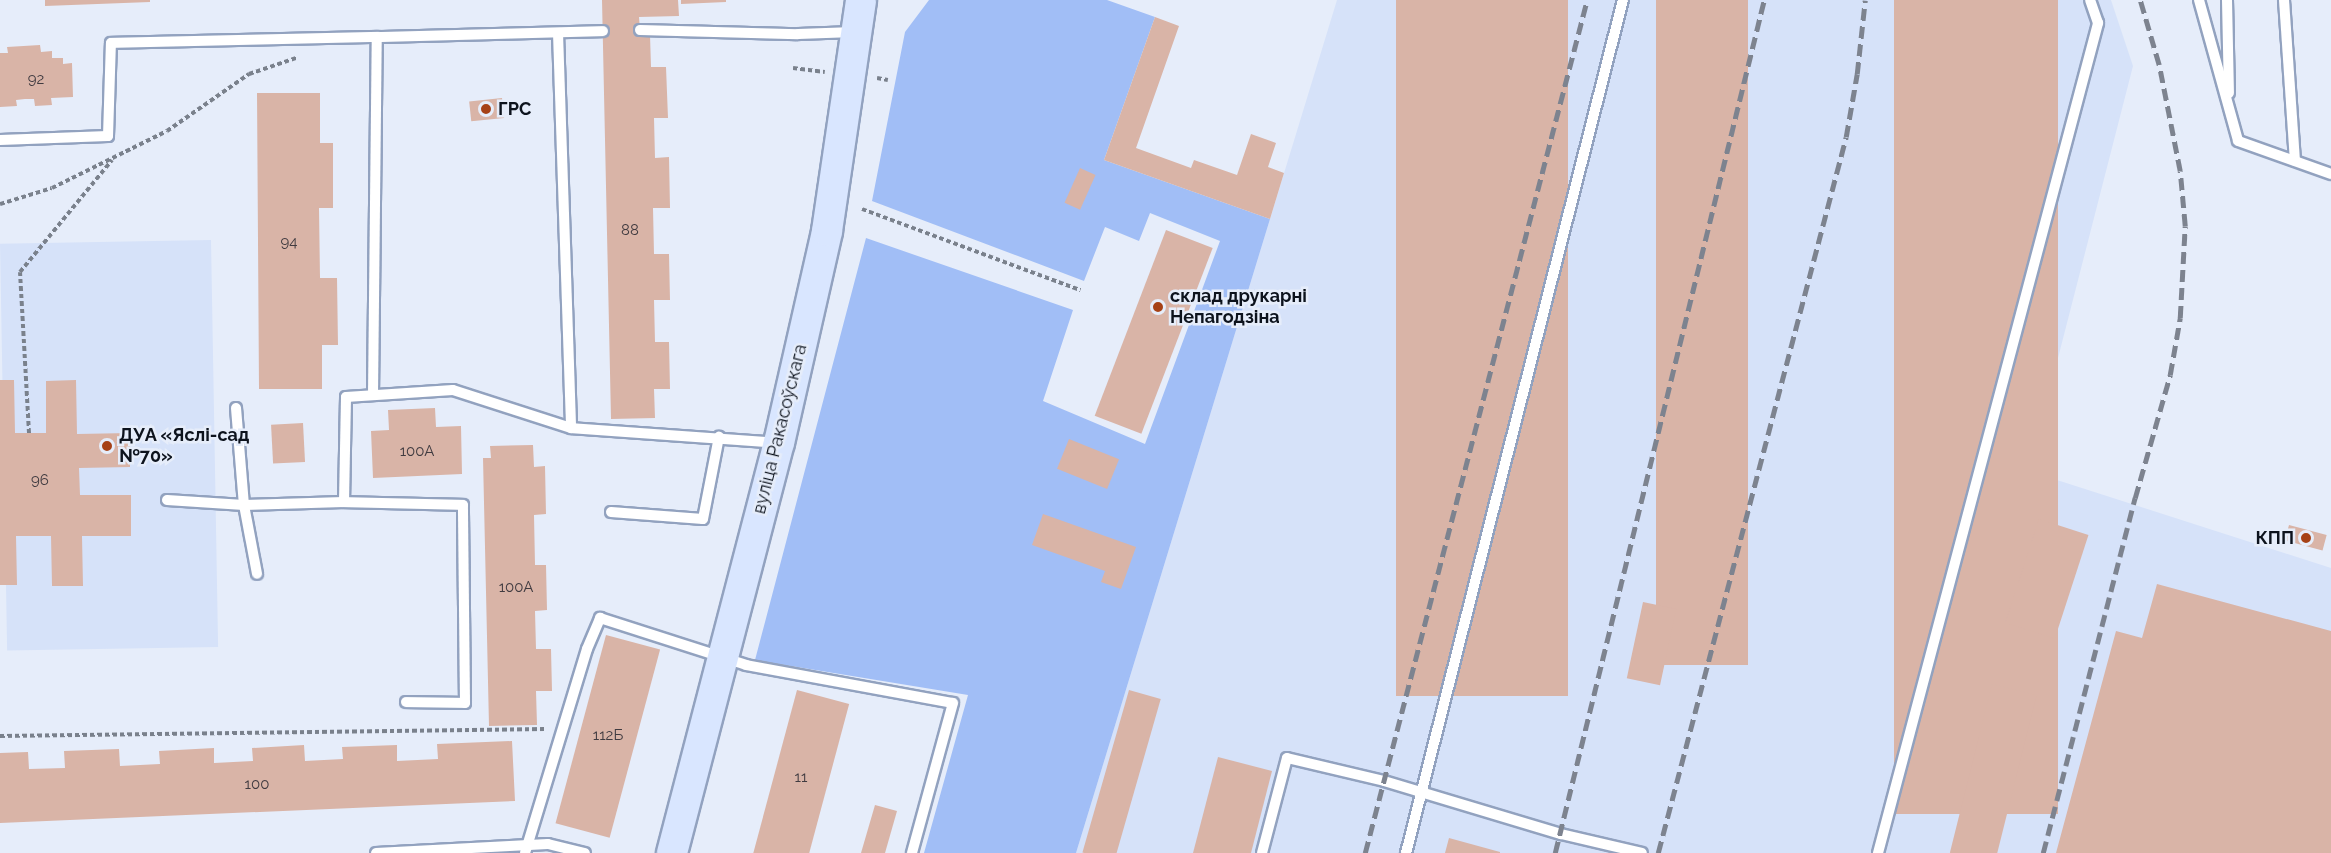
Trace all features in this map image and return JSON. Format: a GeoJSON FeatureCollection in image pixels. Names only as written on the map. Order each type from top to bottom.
{"type":"FeatureCollection","features":[{"type":"Feature","properties":{"kind":"main road","name":"вуліца Ракасоўскага"},"geometry":{"type":"LineString","coordinates":[[672,853],[778,443],[827,231],[861,0]]}},
{"type":"Feature","properties":{"kind":"lane"},"geometry":{"type":"LineString","coordinates":[[1406,853],[1424,792],[1623,0]]}},
{"type":"Feature","properties":{"kind":"lane"},"geometry":{"type":"LineString","coordinates":[[1878,853],[2098,23],[2090,0]]}},
{"type":"Feature","properties":{"kind":"lane"},"geometry":{"type":"LineString","coordinates":[[2199,0],[2238,141],[2331,174]]}},
{"type":"Feature","properties":{"kind":"lane"},"geometry":{"type":"LineString","coordinates":[[2227,0],[2229,108]]}},
{"type":"Feature","properties":{"kind":"lane"},"geometry":{"type":"LineString","coordinates":[[2284,0],[2295,161]]}},
{"type":"Feature","properties":{"kind":"lane"},"geometry":{"type":"LineString","coordinates":[[640,30],[798,34],[857,32]]}},
{"type":"Feature","properties":{"kind":"lane"},"geometry":{"type":"LineString","coordinates":[[0,140],[108,136],[111,43],[603,31]]}},
{"type":"Feature","properties":{"kind":"lane"},"geometry":{"type":"LineString","coordinates":[[558,33],[571,428]]}},
{"type":"Feature","properties":{"kind":"lane"},"geometry":{"type":"LineString","coordinates":[[373,395],[377,37]]}},
{"type":"Feature","properties":{"kind":"lane"},"geometry":{"type":"LineString","coordinates":[[344,502],[346,397],[453,390],[571,428],[778,443]]}},
{"type":"Feature","properties":{"kind":"lane"},"geometry":{"type":"LineString","coordinates":[[236,408],[244,505],[256,574]]}},
{"type":"Feature","properties":{"kind":"lane"},"geometry":{"type":"LineString","coordinates":[[611,512],[703,519],[719,437]]}},
{"type":"Feature","properties":{"kind":"lane"},"geometry":{"type":"LineString","coordinates":[[167,500],[244,505],[344,502],[463,505],[465,703],[406,702]]}},
{"type":"Feature","properties":{"kind":"lane"},"geometry":{"type":"LineString","coordinates":[[526,849],[587,649],[600,618],[746,665],[953,703],[912,853]]}},
{"type":"Feature","properties":{"kind":"lane"},"geometry":{"type":"LineString","coordinates":[[1262,853],[1287,758],[1424,792],[1561,834],[1642,853]]}},
{"type":"Feature","properties":{"kind":"lane"},"geometry":{"type":"LineString","coordinates":[[376,853],[526,849],[548,844],[585,853]]}},
{"type":"Feature","properties":{"kind":"path"},"geometry":{"type":"LineString","coordinates":[[0,204],[52,188],[167,131],[249,74],[302,56]]}},
{"type":"Feature","properties":{"kind":"path"},"geometry":{"type":"LineString","coordinates":[[29,434],[20,272],[115,157]]}},
{"type":"Feature","properties":{"kind":"path"},"geometry":{"type":"LineString","coordinates":[[862,209],[1080,290]]}},
{"type":"Feature","properties":{"kind":"path"},"geometry":{"type":"LineString","coordinates":[[0,736],[564,728]]}},
{"type":"Feature","properties":{"kind":"shaded area"},"geometry":{"type":"Polygon","coordinates":[[[929,0],[1107,0],[1155,17],[1104,160],[1270,219],[1076,853],[924,853],[968,695],[755,660],[866,238],[1073,310],[1043,401],[1145,444],[1220,241],[1150,213],[1139,241],[1105,227],[1084,281],[872,201],[905,32],[929,0]]]}},
{"type":"Feature","properties":{"kind":"shaded area"},"geometry":{"type":"Polygon","coordinates":[[[1337,0],[2111,0],[2133,66],[2029,471],[2331,568],[2331,853],[1076,853],[1337,0]]]}},
{"type":"Feature","properties":{"kind":"shaded area","name":"ДУА «Яслі-сад №70»"},"geometry":{"type":"Polygon","coordinates":[[[211,240],[218,647],[7,651],[0,244],[211,240]]]}},
{"type":"Feature","properties":{"kind":"building"},"geometry":{"type":"Polygon","coordinates":[[[45,0],[150,0],[150,2],[45,6],[45,0]]]}},
{"type":"Feature","properties":{"kind":"building"},"geometry":{"type":"Polygon","coordinates":[[[602,0],[678,0],[679,16],[639,17],[640,30],[650,35],[651,67],[666,67],[668,118],[654,118],[655,158],[669,157],[670,208],[653,208],[654,254],[669,254],[670,300],[654,300],[655,342],[669,342],[670,389],[654,389],[655,418],[611,419],[602,0]]]}},
{"type":"Feature","properties":{"kind":"building"},"geometry":{"type":"Polygon","coordinates":[[[681,0],[726,0],[726,2],[681,4],[681,0]]]}},
{"type":"Feature","properties":{"kind":"building"},"geometry":{"type":"Polygon","coordinates":[[[1396,0],[1568,0],[1568,696],[1396,696],[1396,0]]]}},
{"type":"Feature","properties":{"kind":"building"},"geometry":{"type":"Polygon","coordinates":[[[1656,0],[1748,0],[1748,665],[1656,665],[1656,0]]]}},
{"type":"Feature","properties":{"kind":"building"},"geometry":{"type":"Polygon","coordinates":[[[1894,0],[2058,0],[2058,814],[1894,814],[1894,0]]]}},
{"type":"Feature","properties":{"kind":"building"},"geometry":{"type":"Polygon","coordinates":[[[1155,17],[1179,26],[1136,148],[1191,168],[1194,160],[1237,175],[1251,134],[1276,143],[1268,167],[1284,173],[1270,219],[1104,160],[1155,17]]]}},
{"type":"Feature","properties":{"kind":"building"},"geometry":{"type":"Polygon","coordinates":[[[40,45],[41,52],[52,51],[52,58],[63,58],[63,64],[72,63],[73,97],[51,98],[52,105],[35,106],[34,99],[25,99],[16,100],[17,106],[0,107],[0,53],[8,53],[7,47],[40,45]]]}},
{"type":"Feature","properties":{"kind":"building"},"geometry":{"type":"Polygon","coordinates":[[[257,93],[320,93],[320,143],[333,143],[333,208],[319,208],[320,278],[337,278],[338,345],[322,345],[322,389],[259,389],[257,93]]]}},
{"type":"Feature","properties":{"kind":"building","name":"ГРС"},"geometry":{"type":"Polygon","coordinates":[[[502,98],[504,118],[471,121],[469,101],[502,98]]]}},
{"type":"Feature","properties":{"kind":"building"},"geometry":{"type":"Polygon","coordinates":[[[1080,168],[1096,175],[1080,210],[1065,203],[1080,168]]]}},
{"type":"Feature","properties":{"kind":"building"},"geometry":{"type":"Polygon","coordinates":[[[1166,230],[1213,248],[1141,434],[1095,416],[1166,230]]]}},
{"type":"Feature","properties":{"kind":"building","name":"ДУА «Яслі-сад №70»"},"geometry":{"type":"Polygon","coordinates":[[[0,380],[14,380],[15,433],[46,433],[46,381],[76,380],[77,434],[130,433],[130,467],[79,468],[80,495],[131,495],[131,536],[82,536],[83,586],[52,586],[51,536],[16,536],[17,585],[0,585],[0,380]]]}},
{"type":"Feature","properties":{"kind":"building"},"geometry":{"type":"Polygon","coordinates":[[[435,408],[436,427],[461,426],[462,474],[373,478],[371,431],[389,430],[388,410],[435,408]]]}},
{"type":"Feature","properties":{"kind":"building"},"geometry":{"type":"Polygon","coordinates":[[[303,423],[305,462],[273,464],[271,425],[303,423]]]}},
{"type":"Feature","properties":{"kind":"building"},"geometry":{"type":"Polygon","coordinates":[[[1069,439],[1119,459],[1107,489],[1057,469],[1069,439]]]}},
{"type":"Feature","properties":{"kind":"building"},"geometry":{"type":"Polygon","coordinates":[[[533,445],[534,467],[545,466],[546,514],[534,515],[535,565],[546,565],[547,610],[535,611],[536,649],[551,649],[552,691],[536,691],[537,725],[489,726],[483,458],[491,458],[490,446],[533,445]]]}},
{"type":"Feature","properties":{"kind":"building"},"geometry":{"type":"Polygon","coordinates":[[[1043,514],[1136,547],[1121,589],[1101,582],[1105,571],[1032,545],[1043,514]]]}},
{"type":"Feature","properties":{"kind":"building"},"geometry":{"type":"Polygon","coordinates":[[[2039,519],[2088,535],[2055,639],[2005,623],[2039,519]]]}},
{"type":"Feature","properties":{"kind":"building","name":"КПП"},"geometry":{"type":"Polygon","coordinates":[[[2289,525],[2327,535],[2323,551],[2285,540],[2289,525]]]}},
{"type":"Feature","properties":{"kind":"building"},"geometry":{"type":"Polygon","coordinates":[[[2157,584],[2331,631],[2331,853],[2056,853],[2116,631],[2142,638],[2157,584]]]}},
{"type":"Feature","properties":{"kind":"building"},"geometry":{"type":"Polygon","coordinates":[[[1643,602],[1676,609],[1660,685],[1627,678],[1643,602]]]}},
{"type":"Feature","properties":{"kind":"building"},"geometry":{"type":"Polygon","coordinates":[[[606,635],[660,649],[610,838],[556,823],[606,635]]]}},
{"type":"Feature","properties":{"kind":"building"},"geometry":{"type":"Polygon","coordinates":[[[1992,684],[2037,695],[1997,853],[1950,853],[1992,684]]]}},
{"type":"Feature","properties":{"kind":"building"},"geometry":{"type":"Polygon","coordinates":[[[797,690],[849,704],[809,853],[753,853],[797,690]]]}},
{"type":"Feature","properties":{"kind":"building"},"geometry":{"type":"Polygon","coordinates":[[[1129,690],[1161,699],[1117,853],[1082,852],[1129,690]]]}},
{"type":"Feature","properties":{"kind":"building"},"geometry":{"type":"Polygon","coordinates":[[[512,741],[515,801],[0,823],[0,753],[28,752],[29,769],[65,768],[64,751],[119,749],[120,766],[160,764],[159,751],[214,748],[214,763],[253,761],[252,748],[304,745],[305,761],[343,759],[342,747],[397,745],[397,761],[438,759],[437,744],[512,741]]]}},
{"type":"Feature","properties":{"kind":"building"},"geometry":{"type":"Polygon","coordinates":[[[1218,757],[1272,771],[1251,853],[1193,853],[1218,757]]]}},
{"type":"Feature","properties":{"kind":"building"},"geometry":{"type":"Polygon","coordinates":[[[875,805],[897,811],[885,853],[861,853],[875,805]]]}},
{"type":"Feature","properties":{"kind":"building"},"geometry":{"type":"Polygon","coordinates":[[[1449,838],[1500,852],[1500,853],[1445,853],[1449,838]]]}},
{"type":"Feature","properties":{"kind":"railway"},"geometry":{"type":"LineString","coordinates":[[1365,853],[1587,0]]}},
{"type":"Feature","properties":{"kind":"railway"},"geometry":{"type":"LineString","coordinates":[[1555,853],[1764,0]]}},
{"type":"Feature","properties":{"kind":"railway"},"geometry":{"type":"LineString","coordinates":[[1658,853],[1846,137],[1857,74],[1865,0]]}},
{"type":"Feature","properties":{"kind":"railway"},"geometry":{"type":"LineString","coordinates":[[2043,853],[2135,498],[2170,375],[2180,318],[2185,226],[2180,171],[2159,65],[2140,0]]}},
{"type":"Feature","properties":{"kind":"place","name":"ГРС"},"geometry":{"type":"Point","coordinates":[486,109]}},
{"type":"Feature","properties":{"kind":"place","name":"склад друкарні Непагодзіна"},"geometry":{"type":"Point","coordinates":[1158,307]}},
{"type":"Feature","properties":{"kind":"place","name":"ДУА «Яслі-сад №70»"},"geometry":{"type":"Point","coordinates":[107,446]}},
{"type":"Feature","properties":{"kind":"place","name":"КПП"},"geometry":{"type":"Point","coordinates":[2306,538]}}]}
